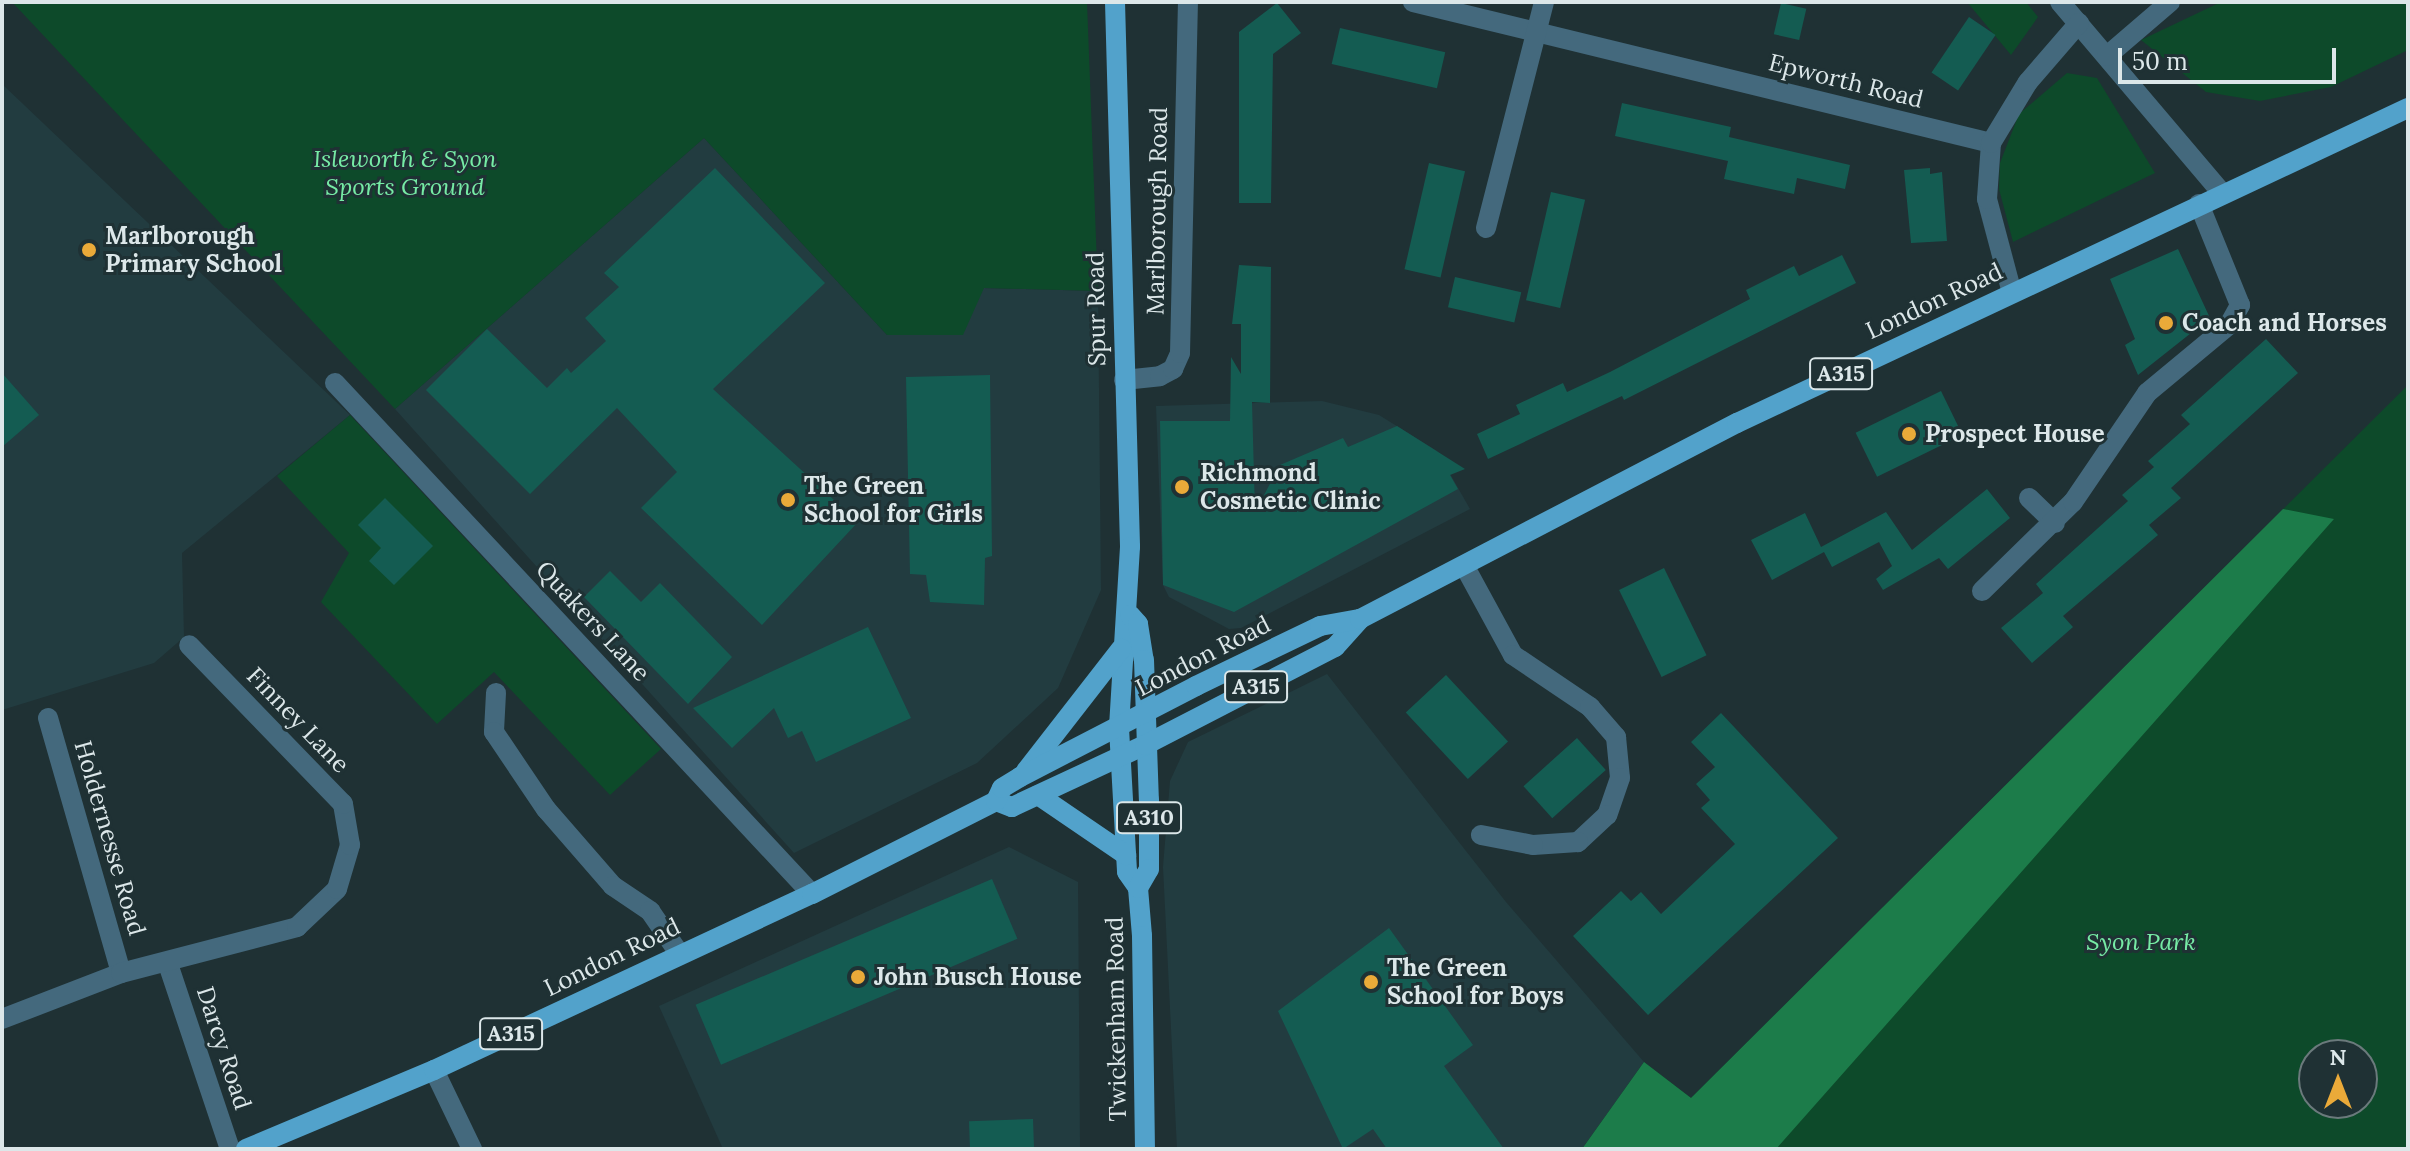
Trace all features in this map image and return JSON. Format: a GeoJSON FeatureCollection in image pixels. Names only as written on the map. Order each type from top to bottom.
{"type":"FeatureCollection","features":[{"type":"Feature","properties":{"kind":"main road","name":"Spur Road"},"geometry":{"type":"LineString","coordinates":[[1115,2],[1130,615],[1121,649],[1119,728]]}},
{"type":"Feature","properties":{"kind":"main road","name":"London Road"},"geometry":{"type":"LineString","coordinates":[[246,1149],[434,1070],[679,953],[812,894],[996,801],[1002,788],[1020,777],[1320,626],[1360,619],[1737,423],[2408,108]]}},
{"type":"Feature","properties":{"kind":"main road","name":"Spur Road"},"geometry":{"type":"LineString","coordinates":[[1130,615],[1140,632],[1146,713]]}},
{"type":"Feature","properties":{"kind":"main road","name":"London Road"},"geometry":{"type":"LineString","coordinates":[[996,801],[1012,807],[1145,745],[1335,647],[1360,619]]}},
{"type":"Feature","properties":{"kind":"main road"},"geometry":{"type":"LineString","coordinates":[[1020,777],[1121,649]]}},
{"type":"Feature","properties":{"kind":"main road","name":"A310"},"geometry":{"type":"LineString","coordinates":[[1145,745],[1146,713]]}},
{"type":"Feature","properties":{"kind":"main road","name":"A310"},"geometry":{"type":"LineString","coordinates":[[1119,728],[1121,757]]}},
{"type":"Feature","properties":{"kind":"main road","name":"Twickenham Road"},"geometry":{"type":"LineString","coordinates":[[1145,745],[1149,869],[1138,888],[1145,1149]]}},
{"type":"Feature","properties":{"kind":"main road","name":"Twickenham Road"},"geometry":{"type":"LineString","coordinates":[[1121,757],[1127,872],[1138,888]]}},
{"type":"Feature","properties":{"kind":"main road"},"geometry":{"type":"LineString","coordinates":[[1038,795],[1126,855]]}},
{"type":"Feature","properties":{"kind":"street","name":"Marlborough Road"},"geometry":{"type":"LineString","coordinates":[[1124,380],[1160,376],[1173,369],[1180,353],[1188,2]]}},
{"type":"Feature","properties":{"kind":"street","name":"Epworth Road"},"geometry":{"type":"LineString","coordinates":[[1413,2],[1991,143]]}},
{"type":"Feature","properties":{"kind":"street"},"geometry":{"type":"LineString","coordinates":[[1486,228],[1540,32],[1544,2]]}},
{"type":"Feature","properties":{"kind":"street"},"geometry":{"type":"LineString","coordinates":[[2060,2],[2222,193]]}},
{"type":"Feature","properties":{"kind":"street"},"geometry":{"type":"LineString","coordinates":[[2107,56],[2170,2]]}},
{"type":"Feature","properties":{"kind":"street"},"geometry":{"type":"LineString","coordinates":[[2012,293],[1987,199],[1991,143],[2028,82],[2079,23]]}},
{"type":"Feature","properties":{"kind":"street"},"geometry":{"type":"LineString","coordinates":[[1982,591],[2055,523],[2147,393],[2229,325],[2240,305],[2199,204]]}},
{"type":"Feature","properties":{"kind":"street","name":"Quakers Lane"},"geometry":{"type":"LineString","coordinates":[[335,383],[812,894]]}},
{"type":"Feature","properties":{"kind":"street"},"geometry":{"type":"LineString","coordinates":[[2029,498],[2055,523]]}},
{"type":"Feature","properties":{"kind":"street"},"geometry":{"type":"LineString","coordinates":[[1465,567],[1513,655],[1534,675],[1590,707],[1616,737],[1620,778],[1607,815],[1578,842],[1533,845],[1481,835]]}},
{"type":"Feature","properties":{"kind":"street","name":"Finney Lane"},"geometry":{"type":"LineString","coordinates":[[2,1019],[121,973],[168,964],[297,927],[337,889],[350,845],[343,804],[189,645]]}},
{"type":"Feature","properties":{"kind":"street"},"geometry":{"type":"LineString","coordinates":[[496,693],[494,732],[546,809],[613,886],[650,911],[679,953]]}},
{"type":"Feature","properties":{"kind":"street","name":"Holdernesse Road"},"geometry":{"type":"LineString","coordinates":[[48,718],[121,973]]}},
{"type":"Feature","properties":{"kind":"street","name":"Darcy Road"},"geometry":{"type":"LineString","coordinates":[[168,964],[230,1149]]}},
{"type":"Feature","properties":{"kind":"street"},"geometry":{"type":"LineString","coordinates":[[434,1070],[472,1149]]}},
{"type":"Feature","properties":{"kind":"shaded area","name":"Marlborough Primary School"},"geometry":{"type":"Polygon","coordinates":[[[2,84],[350,415],[182,553],[184,637],[154,663],[2,710],[2,84]]]}},
{"type":"Feature","properties":{"kind":"shaded area","name":"The Green School for Girls"},"geometry":{"type":"Polygon","coordinates":[[[704,138],[887,335],[984,288],[1098,291],[1101,590],[1058,688],[977,763],[794,853],[395,409],[704,138]]]}},
{"type":"Feature","properties":{"kind":"shaded area"},"geometry":{"type":"Polygon","coordinates":[[[1322,401],[1379,415],[1437,451],[1470,509],[1241,628],[1229,629],[1169,597],[1163,585],[1156,406],[1322,401]]]}},
{"type":"Feature","properties":{"kind":"shaded area","name":"The Green School for Boys"},"geometry":{"type":"Polygon","coordinates":[[[1327,674],[1506,902],[1644,1062],[1582,1149],[1177,1149],[1163,867],[1170,781],[1188,742],[1327,674]]]}},
{"type":"Feature","properties":{"kind":"shaded area"},"geometry":{"type":"Polygon","coordinates":[[[1009,847],[1078,882],[1080,1149],[723,1149],[659,1006],[1009,847]]]}},
{"type":"Feature","properties":{"kind":"green space","name":"Isleworth & Syon Sports Ground"},"geometry":{"type":"Polygon","coordinates":[[[12,2],[1087,2],[1098,291],[984,288],[963,335],[887,335],[704,138],[395,409],[12,2]]]}},
{"type":"Feature","properties":{"kind":"green space"},"geometry":{"type":"Polygon","coordinates":[[[1967,2],[2026,2],[2038,17],[2011,55],[1967,2]]]}},
{"type":"Feature","properties":{"kind":"green space"},"geometry":{"type":"Polygon","coordinates":[[[2221,2],[2408,2],[2408,50],[2331,87],[2260,101],[2206,92],[2141,40],[2221,2]]]}},
{"type":"Feature","properties":{"kind":"green space"},"geometry":{"type":"Polygon","coordinates":[[[2067,73],[2097,78],[2155,173],[2013,242],[1999,189],[2000,163],[2019,114],[2067,73]]]}},
{"type":"Feature","properties":{"kind":"green space","name":"Syon Park"},"geometry":{"type":"Polygon","coordinates":[[[2408,385],[2408,1149],[1582,1149],[1644,1062],[1691,1098],[2408,385]]]}},
{"type":"Feature","properties":{"kind":"green space"},"geometry":{"type":"Polygon","coordinates":[[[350,415],[661,749],[610,795],[494,672],[437,724],[321,602],[349,553],[277,476],[350,415]]]}},
{"type":"Feature","properties":{"kind":"green space"},"geometry":{"type":"Polygon","coordinates":[[[2283,509],[2334,519],[1776,1149],[1582,1149],[1644,1062],[1691,1098],[2283,509]]]}},
{"type":"Feature","properties":{"kind":"building"},"geometry":{"type":"Polygon","coordinates":[[[1277,3],[1301,33],[1273,54],[1271,203],[1239,203],[1239,32],[1277,3]]]}},
{"type":"Feature","properties":{"kind":"building"},"geometry":{"type":"Polygon","coordinates":[[[1781,3],[1806,9],[1799,40],[1774,34],[1781,3]]]}},
{"type":"Feature","properties":{"kind":"building"},"geometry":{"type":"Polygon","coordinates":[[[1969,17],[1996,35],[1958,90],[1932,73],[1969,17]]]}},
{"type":"Feature","properties":{"kind":"building"},"geometry":{"type":"Polygon","coordinates":[[[1340,28],[1445,52],[1437,88],[1332,64],[1340,28]]]}},
{"type":"Feature","properties":{"kind":"building"},"geometry":{"type":"Polygon","coordinates":[[[1622,103],[1731,127],[1729,137],[1850,165],[1845,189],[1797,178],[1794,194],[1724,179],[1728,161],[1615,136],[1622,103]]]}},
{"type":"Feature","properties":{"kind":"building"},"geometry":{"type":"Polygon","coordinates":[[[1429,163],[1465,171],[1441,278],[1404,269],[1429,163]]]}},
{"type":"Feature","properties":{"kind":"building"},"geometry":{"type":"Polygon","coordinates":[[[715,168],[825,283],[713,389],[858,522],[762,625],[641,508],[677,472],[617,408],[530,494],[426,390],[487,329],[547,388],[567,368],[571,373],[606,341],[585,318],[619,287],[604,273],[715,168]]]}},
{"type":"Feature","properties":{"kind":"building"},"geometry":{"type":"Polygon","coordinates":[[[1930,168],[1930,174],[1942,172],[1947,241],[1911,243],[1904,170],[1930,168]]]}},
{"type":"Feature","properties":{"kind":"building"},"geometry":{"type":"Polygon","coordinates":[[[1551,192],[1585,200],[1560,308],[1526,300],[1551,192]]]}},
{"type":"Feature","properties":{"kind":"building","name":"Coach and Horses"},"geometry":{"type":"Polygon","coordinates":[[[2178,249],[2210,318],[2138,375],[2125,345],[2135,339],[2110,279],[2178,249]]]}},
{"type":"Feature","properties":{"kind":"building"},"geometry":{"type":"Polygon","coordinates":[[[1842,255],[1856,283],[1624,400],[1622,396],[1488,459],[1477,434],[1520,414],[1516,405],[1563,383],[1567,392],[1610,372],[1750,299],[1746,290],[1794,266],[1799,276],[1842,255]]]}},
{"type":"Feature","properties":{"kind":"building"},"geometry":{"type":"Polygon","coordinates":[[[1239,265],[1271,267],[1270,403],[1252,402],[1255,512],[1280,465],[1343,438],[1348,447],[1397,426],[1465,469],[1450,475],[1458,489],[1234,612],[1163,585],[1160,421],[1230,421],[1231,357],[1241,374],[1241,324],[1232,324],[1239,265]]]}},
{"type":"Feature","properties":{"kind":"building"},"geometry":{"type":"Polygon","coordinates":[[[1455,277],[1521,292],[1514,323],[1448,307],[1455,277]]]}},
{"type":"Feature","properties":{"kind":"building"},"geometry":{"type":"Polygon","coordinates":[[[2266,339],[2298,373],[2171,488],[2181,498],[2149,525],[2158,535],[2063,616],[2073,627],[2032,663],[2001,628],[2043,593],[2036,584],[2128,501],[2122,495],[2154,467],[2148,461],[2190,424],[2181,415],[2266,339]]]}},
{"type":"Feature","properties":{"kind":"building"},"geometry":{"type":"Polygon","coordinates":[[[2,373],[39,415],[2,447],[2,373]]]}},
{"type":"Feature","properties":{"kind":"building"},"geometry":{"type":"Polygon","coordinates":[[[990,375],[992,556],[985,558],[984,605],[930,602],[926,575],[910,574],[906,377],[990,375]]]}},
{"type":"Feature","properties":{"kind":"building","name":"Prospect House"},"geometry":{"type":"Polygon","coordinates":[[[1941,391],[1962,435],[1877,477],[1856,433],[1941,391]]]}},
{"type":"Feature","properties":{"kind":"building"},"geometry":{"type":"Polygon","coordinates":[[[1987,489],[2010,518],[1948,569],[1939,558],[1883,590],[1876,579],[1892,566],[1879,542],[1832,567],[1824,552],[1772,580],[1751,540],[1805,513],[1821,547],[1886,512],[1912,550],[1987,489]]]}},
{"type":"Feature","properties":{"kind":"building"},"geometry":{"type":"Polygon","coordinates":[[[385,498],[433,546],[394,585],[369,561],[381,548],[358,525],[385,498]]]}},
{"type":"Feature","properties":{"kind":"building"},"geometry":{"type":"Polygon","coordinates":[[[1664,568],[1707,655],[1662,677],[1619,590],[1664,568]]]}},
{"type":"Feature","properties":{"kind":"building"},"geometry":{"type":"Polygon","coordinates":[[[610,571],[641,602],[660,583],[732,657],[688,704],[584,597],[610,571]]]}},
{"type":"Feature","properties":{"kind":"building"},"geometry":{"type":"Polygon","coordinates":[[[868,627],[911,718],[816,762],[802,731],[788,738],[774,708],[732,748],[693,708],[868,627]]]}},
{"type":"Feature","properties":{"kind":"building"},"geometry":{"type":"Polygon","coordinates":[[[1446,675],[1508,742],[1468,779],[1406,713],[1446,675]]]}},
{"type":"Feature","properties":{"kind":"building"},"geometry":{"type":"Polygon","coordinates":[[[1721,713],[1838,838],[1648,1015],[1573,936],[1621,891],[1631,901],[1641,892],[1661,914],[1735,844],[1701,808],[1710,800],[1696,784],[1715,767],[1691,742],[1721,713]]]}},
{"type":"Feature","properties":{"kind":"building"},"geometry":{"type":"Polygon","coordinates":[[[1577,738],[1606,770],[1552,818],[1523,786],[1577,738]]]}},
{"type":"Feature","properties":{"kind":"building","name":"John Busch House"},"geometry":{"type":"Polygon","coordinates":[[[992,879],[1017,939],[721,1065],[696,1005],[992,879]]]}},
{"type":"Feature","properties":{"kind":"building"},"geometry":{"type":"Polygon","coordinates":[[[1389,928],[1473,1045],[1444,1066],[1504,1149],[1387,1149],[1373,1129],[1343,1149],[1278,1011],[1389,928]]]}},
{"type":"Feature","properties":{"kind":"building"},"geometry":{"type":"Polygon","coordinates":[[[1033,1119],[1034,1149],[970,1149],[969,1121],[1033,1119]]]}},
{"type":"Feature","properties":{"kind":"place","name":"Marlborough Primary School"},"geometry":{"type":"Point","coordinates":[89,250]}},
{"type":"Feature","properties":{"kind":"place","name":"Coach and Horses"},"geometry":{"type":"Point","coordinates":[2166,323]}},
{"type":"Feature","properties":{"kind":"place","name":"Prospect House"},"geometry":{"type":"Point","coordinates":[1909,434]}},
{"type":"Feature","properties":{"kind":"place","name":"Richmond Cosmetic Clinic"},"geometry":{"type":"Point","coordinates":[1182,487]}},
{"type":"Feature","properties":{"kind":"place","name":"The Green School for Girls"},"geometry":{"type":"Point","coordinates":[788,500]}},
{"type":"Feature","properties":{"kind":"place","name":"John Busch House"},"geometry":{"type":"Point","coordinates":[858,977]}},
{"type":"Feature","properties":{"kind":"place","name":"The Green School for Boys"},"geometry":{"type":"Point","coordinates":[1371,982]}}]}
